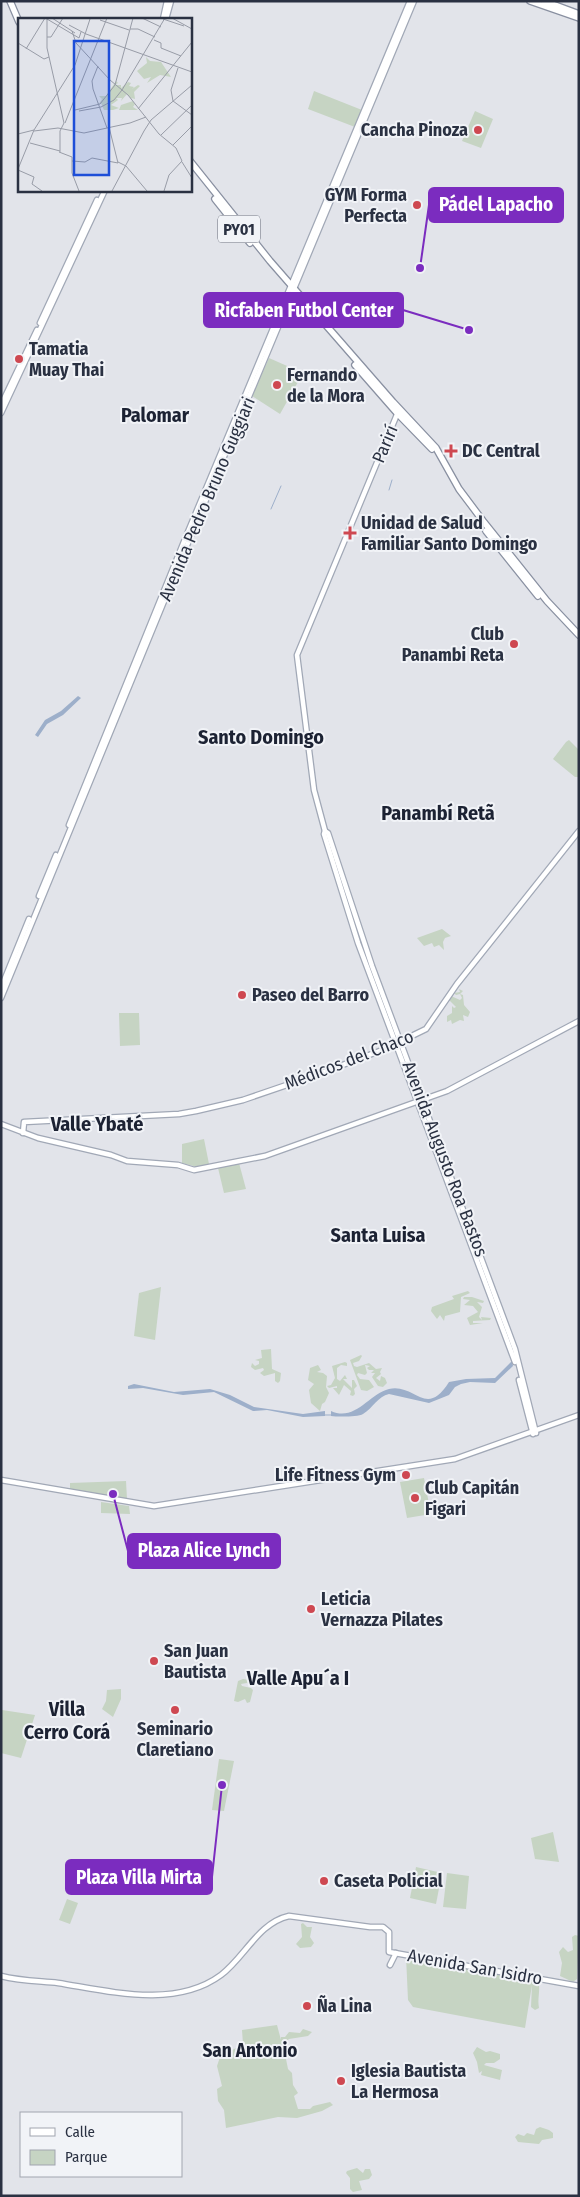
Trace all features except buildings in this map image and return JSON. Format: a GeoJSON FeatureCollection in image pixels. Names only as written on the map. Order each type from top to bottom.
{"type":"FeatureCollection","features":[{"type":"Feature","properties":{"kind":"highway"},"geometry":{"type":"LineString","coordinates":[[12,1],[20,18]]}},
{"type":"Feature","properties":{"kind":"highway"},"geometry":{"type":"LineString","coordinates":[[12,1],[18,19]]}},
{"type":"Feature","properties":{"kind":"highway"},"geometry":{"type":"LineString","coordinates":[[530,1],[579,18]]}},
{"type":"Feature","properties":{"kind":"highway"},"geometry":{"type":"LineString","coordinates":[[544,1],[579,14]]}},
{"type":"Feature","properties":{"kind":"highway","name":"PY01"},"geometry":{"type":"LineString","coordinates":[[191,162],[292,289]]}},
{"type":"Feature","properties":{"kind":"highway","name":"PY01"},"geometry":{"type":"LineString","coordinates":[[191,167],[229,218],[434,451],[457,492],[480,524],[544,603],[579,640]]}},
{"type":"Feature","properties":{"kind":"highway","name":"PY01"},"geometry":{"type":"LineString","coordinates":[[399,411],[436,448],[459,489],[483,521],[547,601],[579,635]]}},
{"type":"Feature","properties":{"kind":"main road"},"geometry":{"type":"LineString","coordinates":[[164,18],[169,1]]}},
{"type":"Feature","properties":{"kind":"main road","name":"Avenida Pedro Bruno Guggiari"},"geometry":{"type":"LineString","coordinates":[[1,998],[410,1]]}},
{"type":"Feature","properties":{"kind":"main road","name":"Avenida Pedro Bruno Guggiari"},"geometry":{"type":"LineString","coordinates":[[1,988],[208,485],[414,1]]}},
{"type":"Feature","properties":{"kind":"main road"},"geometry":{"type":"LineString","coordinates":[[1,406],[103,191]]}},
{"type":"Feature","properties":{"kind":"main road"},"geometry":{"type":"LineString","coordinates":[[1,413],[103,191]]}},
{"type":"Feature","properties":{"kind":"main road","name":"Parirí"},"geometry":{"type":"LineString","coordinates":[[371,478],[399,411]]}},
{"type":"Feature","properties":{"kind":"main road","name":"Avenida Augusto Roa Bastos"},"geometry":{"type":"LineString","coordinates":[[371,478],[297,655],[314,790],[325,831],[324,834],[358,943],[399,1042],[516,1358],[534,1432]]}},
{"type":"Feature","properties":{"kind":"main road","name":"Médicos del Chaco"},"geometry":{"type":"LineString","coordinates":[[23,1133],[24,1122],[179,1114],[243,1100],[316,1075],[399,1042],[426,1029],[457,984],[579,831]]}},
{"type":"Feature","properties":{"kind":"main road"},"geometry":{"type":"LineString","coordinates":[[1,1124],[23,1133],[68,1146],[111,1155],[127,1161],[178,1165],[194,1170],[265,1156],[447,1090],[499,1065],[579,1021]]}},
{"type":"Feature","properties":{"kind":"main road"},"geometry":{"type":"LineString","coordinates":[[1,1482],[154,1506],[455,1459],[579,1416]]}},
{"type":"Feature","properties":{"kind":"main road","name":"Avenida San Isidro"},"geometry":{"type":"LineString","coordinates":[[1,1976],[138,1994],[183,1991],[207,1984],[221,1975],[266,1928],[276,1920],[288,1916],[383,1927],[389,1932],[389,1952],[579,1986]]}},
{"type":"Feature","properties":{"kind":"main road"},"geometry":{"type":"LineString","coordinates":[[390,1965],[396,1953]]}},
{"type":"Feature","properties":{"kind":"green space"},"geometry":{"type":"Polygon","coordinates":[[[314,91],[362,110],[355,127],[308,109],[314,91]]]}},
{"type":"Feature","properties":{"kind":"green space","name":"Cancha Pinoza"},"geometry":{"type":"Polygon","coordinates":[[[475,111],[493,119],[481,148],[462,141],[475,111]]]}},
{"type":"Feature","properties":{"kind":"green space","name":"Fernando de la Mora"},"geometry":{"type":"Polygon","coordinates":[[[269,358],[303,373],[280,414],[252,396],[269,358]]]}},
{"type":"Feature","properties":{"kind":"green space"},"geometry":{"type":"Polygon","coordinates":[[[569,740],[579,750],[578,777],[575,777],[553,759],[569,740]]]}},
{"type":"Feature","properties":{"kind":"green space"},"geometry":{"type":"Polygon","coordinates":[[[442,929],[451,936],[445,938],[443,942],[444,950],[439,945],[434,947],[432,943],[424,946],[417,938],[442,929]]]}},
{"type":"Feature","properties":{"kind":"green space"},"geometry":{"type":"Polygon","coordinates":[[[459,989],[463,991],[456,995],[454,993],[460,992],[459,989]]]}},
{"type":"Feature","properties":{"kind":"green space"},"geometry":{"type":"Polygon","coordinates":[[[460,994],[463,995],[464,1005],[470,1012],[468,1017],[463,1015],[464,1021],[460,1020],[452,1024],[451,1020],[447,1022],[447,1016],[452,1013],[452,1006],[456,1007],[448,999],[451,996],[460,1000],[462,998],[460,994]]]}},
{"type":"Feature","properties":{"kind":"green space"},"geometry":{"type":"Polygon","coordinates":[[[119,1013],[139,1013],[140,1045],[120,1046],[119,1013]]]}},
{"type":"Feature","properties":{"kind":"green space"},"geometry":{"type":"Polygon","coordinates":[[[204,1139],[209,1164],[197,1167],[182,1163],[182,1144],[204,1139]]]}},
{"type":"Feature","properties":{"kind":"green space"},"geometry":{"type":"Polygon","coordinates":[[[239,1163],[246,1189],[224,1193],[218,1168],[239,1163]]]}},
{"type":"Feature","properties":{"kind":"green space"},"geometry":{"type":"Polygon","coordinates":[[[161,1287],[155,1340],[134,1336],[139,1293],[161,1287]]]}},
{"type":"Feature","properties":{"kind":"green space"},"geometry":{"type":"Polygon","coordinates":[[[468,1291],[470,1293],[461,1297],[460,1312],[445,1316],[444,1321],[440,1315],[437,1319],[431,1311],[432,1307],[454,1299],[452,1296],[468,1291]]]}},
{"type":"Feature","properties":{"kind":"green space"},"geometry":{"type":"Polygon","coordinates":[[[464,1297],[472,1297],[484,1301],[483,1303],[477,1302],[482,1307],[479,1317],[482,1320],[481,1317],[491,1318],[490,1320],[473,1321],[473,1323],[483,1323],[470,1325],[467,1318],[478,1312],[473,1306],[464,1305],[470,1300],[463,1299],[464,1297]]]}},
{"type":"Feature","properties":{"kind":"green space"},"geometry":{"type":"Polygon","coordinates":[[[271,1349],[272,1369],[281,1373],[278,1383],[275,1381],[275,1373],[264,1376],[260,1373],[264,1370],[263,1368],[255,1370],[251,1367],[252,1363],[255,1366],[259,1364],[259,1361],[255,1360],[262,1358],[261,1350],[271,1349]]]}},
{"type":"Feature","properties":{"kind":"green space"},"geometry":{"type":"Polygon","coordinates":[[[361,1355],[359,1361],[353,1363],[354,1366],[357,1367],[369,1363],[376,1369],[382,1368],[381,1374],[376,1378],[380,1381],[381,1376],[385,1378],[387,1383],[383,1387],[378,1386],[372,1377],[375,1373],[371,1373],[374,1370],[369,1370],[367,1368],[370,1366],[365,1365],[367,1373],[365,1375],[358,1373],[357,1375],[360,1379],[369,1380],[374,1387],[367,1391],[361,1390],[350,1360],[361,1355]]]}},
{"type":"Feature","properties":{"kind":"green space"},"geometry":{"type":"Polygon","coordinates":[[[345,1362],[347,1366],[341,1365],[337,1368],[337,1379],[340,1381],[345,1375],[347,1379],[343,1379],[352,1388],[352,1380],[354,1380],[357,1386],[354,1389],[355,1394],[353,1396],[350,1395],[351,1391],[344,1385],[339,1395],[333,1388],[337,1388],[337,1386],[329,1388],[327,1386],[331,1385],[335,1378],[332,1366],[345,1362]]]}},
{"type":"Feature","properties":{"kind":"green space"},"geometry":{"type":"Polygon","coordinates":[[[318,1365],[321,1370],[317,1372],[327,1376],[326,1387],[329,1393],[320,1411],[311,1403],[309,1390],[314,1384],[308,1380],[310,1368],[318,1365]]]}},
{"type":"Feature","properties":{"kind":"green space","name":"Club Capitán Figari"},"geometry":{"type":"Polygon","coordinates":[[[424,1478],[431,1514],[407,1518],[400,1482],[424,1478]]]}},
{"type":"Feature","properties":{"kind":"green space"},"geometry":{"type":"Polygon","coordinates":[[[126,1481],[127,1499],[70,1490],[70,1483],[126,1481]]]}},
{"type":"Feature","properties":{"kind":"green space"},"geometry":{"type":"Polygon","coordinates":[[[101,1502],[129,1506],[130,1514],[101,1513],[101,1502]]]}},
{"type":"Feature","properties":{"kind":"green space"},"geometry":{"type":"Polygon","coordinates":[[[243,1679],[256,1681],[255,1686],[252,1687],[247,1683],[241,1684],[253,1690],[250,1702],[247,1703],[245,1699],[238,1702],[234,1701],[238,1681],[243,1679]]]}},
{"type":"Feature","properties":{"kind":"green space"},"geometry":{"type":"Polygon","coordinates":[[[121,1689],[121,1699],[113,1717],[102,1709],[106,1701],[107,1690],[121,1689]]]}},
{"type":"Feature","properties":{"kind":"green space"},"geometry":{"type":"Polygon","coordinates":[[[2,1710],[35,1715],[21,1758],[1,1753],[2,1710]]]}},
{"type":"Feature","properties":{"kind":"green space"},"geometry":{"type":"Polygon","coordinates":[[[219,1759],[234,1761],[224,1811],[212,1810],[219,1759]]]}},
{"type":"Feature","properties":{"kind":"green space"},"geometry":{"type":"Polygon","coordinates":[[[553,1832],[559,1862],[535,1859],[531,1838],[553,1832]]]}},
{"type":"Feature","properties":{"kind":"green space"},"geometry":{"type":"Polygon","coordinates":[[[416,1867],[442,1873],[436,1904],[410,1898],[416,1867]]]}},
{"type":"Feature","properties":{"kind":"green space"},"geometry":{"type":"Polygon","coordinates":[[[447,1873],[469,1876],[466,1909],[443,1907],[447,1873]]]}},
{"type":"Feature","properties":{"kind":"green space"},"geometry":{"type":"Polygon","coordinates":[[[67,1899],[78,1903],[70,1924],[59,1920],[67,1899]]]}},
{"type":"Feature","properties":{"kind":"green space"},"geometry":{"type":"Polygon","coordinates":[[[303,1923],[307,1927],[312,1927],[310,1937],[314,1943],[311,1947],[300,1948],[296,1944],[302,1937],[301,1924],[303,1923]]]}},
{"type":"Feature","properties":{"kind":"green space"},"geometry":{"type":"Polygon","coordinates":[[[575,1935],[579,1936],[577,1979],[573,1982],[560,1976],[562,1963],[559,1952],[563,1947],[568,1952],[573,1950],[572,1937],[575,1935]]]}},
{"type":"Feature","properties":{"kind":"green space"},"geometry":{"type":"Polygon","coordinates":[[[406,1956],[533,1980],[532,1984],[538,1980],[539,2008],[535,2010],[531,2007],[532,1985],[525,2028],[413,2007],[408,2000],[406,1956]]]}},
{"type":"Feature","properties":{"kind":"green space"},"geometry":{"type":"Polygon","coordinates":[[[277,2025],[281,2040],[281,2037],[285,2037],[289,2032],[300,2033],[303,2029],[312,2032],[308,2036],[289,2039],[283,2044],[288,2069],[292,2073],[293,2085],[298,2093],[294,2096],[298,2109],[310,2109],[313,2106],[330,2102],[333,2105],[322,2111],[297,2118],[278,2117],[226,2128],[224,2110],[218,2101],[217,2089],[222,2086],[217,2066],[220,2057],[243,2044],[242,2030],[277,2025]]]}},
{"type":"Feature","properties":{"kind":"green space"},"geometry":{"type":"Polygon","coordinates":[[[477,2047],[486,2052],[490,2051],[500,2054],[500,2059],[494,2063],[486,2063],[484,2065],[502,2070],[500,2080],[481,2075],[482,2071],[479,2073],[473,2053],[477,2047]]]}},
{"type":"Feature","properties":{"kind":"green space"},"geometry":{"type":"Polygon","coordinates":[[[540,2127],[553,2133],[553,2138],[542,2140],[539,2144],[518,2142],[515,2137],[518,2134],[524,2136],[527,2133],[534,2135],[536,2129],[540,2127]]]}},
{"type":"Feature","properties":{"kind":"green space"},"geometry":{"type":"Polygon","coordinates":[[[357,2168],[363,2173],[365,2169],[370,2169],[372,2175],[369,2179],[359,2181],[362,2190],[353,2192],[350,2189],[350,2178],[346,2173],[357,2168]]]}},
{"type":"Feature","properties":{"kind":"water"},"geometry":{"type":"Polygon","coordinates":[[[78,696],[81,698],[63,715],[47,724],[38,737],[35,735],[45,720],[61,711],[78,696]]]}},
{"type":"Feature","properties":{"kind":"water"},"geometry":{"type":"Polygon","coordinates":[[[512,1361],[513,1366],[495,1383],[470,1382],[461,1384],[455,1387],[449,1395],[429,1403],[389,1394],[382,1397],[363,1414],[331,1416],[331,1411],[347,1413],[355,1410],[389,1389],[398,1388],[427,1399],[434,1398],[441,1393],[449,1382],[466,1379],[495,1378],[512,1361]]]}},
{"type":"Feature","properties":{"kind":"water"},"geometry":{"type":"Polygon","coordinates":[[[134,1384],[174,1392],[210,1389],[230,1395],[254,1407],[303,1414],[325,1411],[325,1416],[303,1417],[267,1410],[253,1411],[214,1392],[183,1395],[143,1388],[128,1389],[128,1386],[134,1384]]]}},
{"type":"Feature","properties":{"kind":"waterway"},"geometry":{"type":"LineString","coordinates":[[389,490],[392,480]]}},
{"type":"Feature","properties":{"kind":"waterway"},"geometry":{"type":"LineString","coordinates":[[271,509],[281,486]]}},
{"type":"Feature","properties":{"kind":"waterway"},"geometry":{"type":"LineString","coordinates":[[324,1415],[332,1415]]}},
{"type":"Feature","properties":{"kind":"place","name":"Cancha Pinoza"},"geometry":{"type":"Point","coordinates":[478,130]}},
{"type":"Feature","properties":{"kind":"place","name":"GYM Forma Perfecta"},"geometry":{"type":"Point","coordinates":[417,205]}},
{"type":"Feature","properties":{"kind":"place","name":"Pádel Lapacho"},"geometry":{"type":"Point","coordinates":[420,268]}},
{"type":"Feature","properties":{"kind":"place","name":"Ricfaben Futbol Center"},"geometry":{"type":"Point","coordinates":[469,330]}},
{"type":"Feature","properties":{"kind":"place","name":"Tamatia Muay Thai"},"geometry":{"type":"Point","coordinates":[19,359]}},
{"type":"Feature","properties":{"kind":"place","name":"Fernando de la Mora"},"geometry":{"type":"Point","coordinates":[277,385]}},
{"type":"Feature","properties":{"kind":"place","name":"DC Central"},"geometry":{"type":"Point","coordinates":[451,451]}},
{"type":"Feature","properties":{"kind":"place","name":"Unidad de Salud Familiar Santo Domingo"},"geometry":{"type":"Point","coordinates":[350,533]}},
{"type":"Feature","properties":{"kind":"place","name":"Club Panambi Reta"},"geometry":{"type":"Point","coordinates":[514,644]}},
{"type":"Feature","properties":{"kind":"place","name":"Paseo del Barro"},"geometry":{"type":"Point","coordinates":[242,995]}},
{"type":"Feature","properties":{"kind":"place","name":"Life Fitness Gym"},"geometry":{"type":"Point","coordinates":[406,1475]}},
{"type":"Feature","properties":{"kind":"place","name":"Plaza Alice Lynch"},"geometry":{"type":"Point","coordinates":[113,1494]}},
{"type":"Feature","properties":{"kind":"place","name":"Club Capitán Figari"},"geometry":{"type":"Point","coordinates":[415,1498]}},
{"type":"Feature","properties":{"kind":"place","name":"Leticia Vernazza Pilates"},"geometry":{"type":"Point","coordinates":[311,1609]}},
{"type":"Feature","properties":{"kind":"place","name":"San Juan Bautista"},"geometry":{"type":"Point","coordinates":[154,1661]}},
{"type":"Feature","properties":{"kind":"place","name":"Seminario Claretiano"},"geometry":{"type":"Point","coordinates":[175,1710]}},
{"type":"Feature","properties":{"kind":"place","name":"Plaza Villa Mirta"},"geometry":{"type":"Point","coordinates":[222,1785]}},
{"type":"Feature","properties":{"kind":"place","name":"Caseta Policial"},"geometry":{"type":"Point","coordinates":[324,1881]}},
{"type":"Feature","properties":{"kind":"place","name":"Ña Lina"},"geometry":{"type":"Point","coordinates":[307,2006]}},
{"type":"Feature","properties":{"kind":"place","name":"Iglesia Bautista La Hermosa"},"geometry":{"type":"Point","coordinates":[341,2081]}},
{"type":"Feature","properties":{"kind":"district","name":"Palomar"},"geometry":{"type":"Point","coordinates":[155,415]}},
{"type":"Feature","properties":{"kind":"district","name":"Santo Domingo"},"geometry":{"type":"Point","coordinates":[261,737]}},
{"type":"Feature","properties":{"kind":"district","name":"Panambí Retã"},"geometry":{"type":"Point","coordinates":[438,813]}},
{"type":"Feature","properties":{"kind":"district","name":"Valle Ybaté"},"geometry":{"type":"Point","coordinates":[97,1124]}},
{"type":"Feature","properties":{"kind":"district","name":"Santa Luisa"},"geometry":{"type":"Point","coordinates":[378,1235]}},
{"type":"Feature","properties":{"kind":"district","name":"Valle Apu´a I"},"geometry":{"type":"Point","coordinates":[298,1678]}},
{"type":"Feature","properties":{"kind":"district","name":"Villa Cerro Corá"},"geometry":{"type":"Point","coordinates":[67,1720]}},
{"type":"Feature","properties":{"kind":"district","name":"San Antonio"},"geometry":{"type":"Point","coordinates":[250,2050]}}]}
